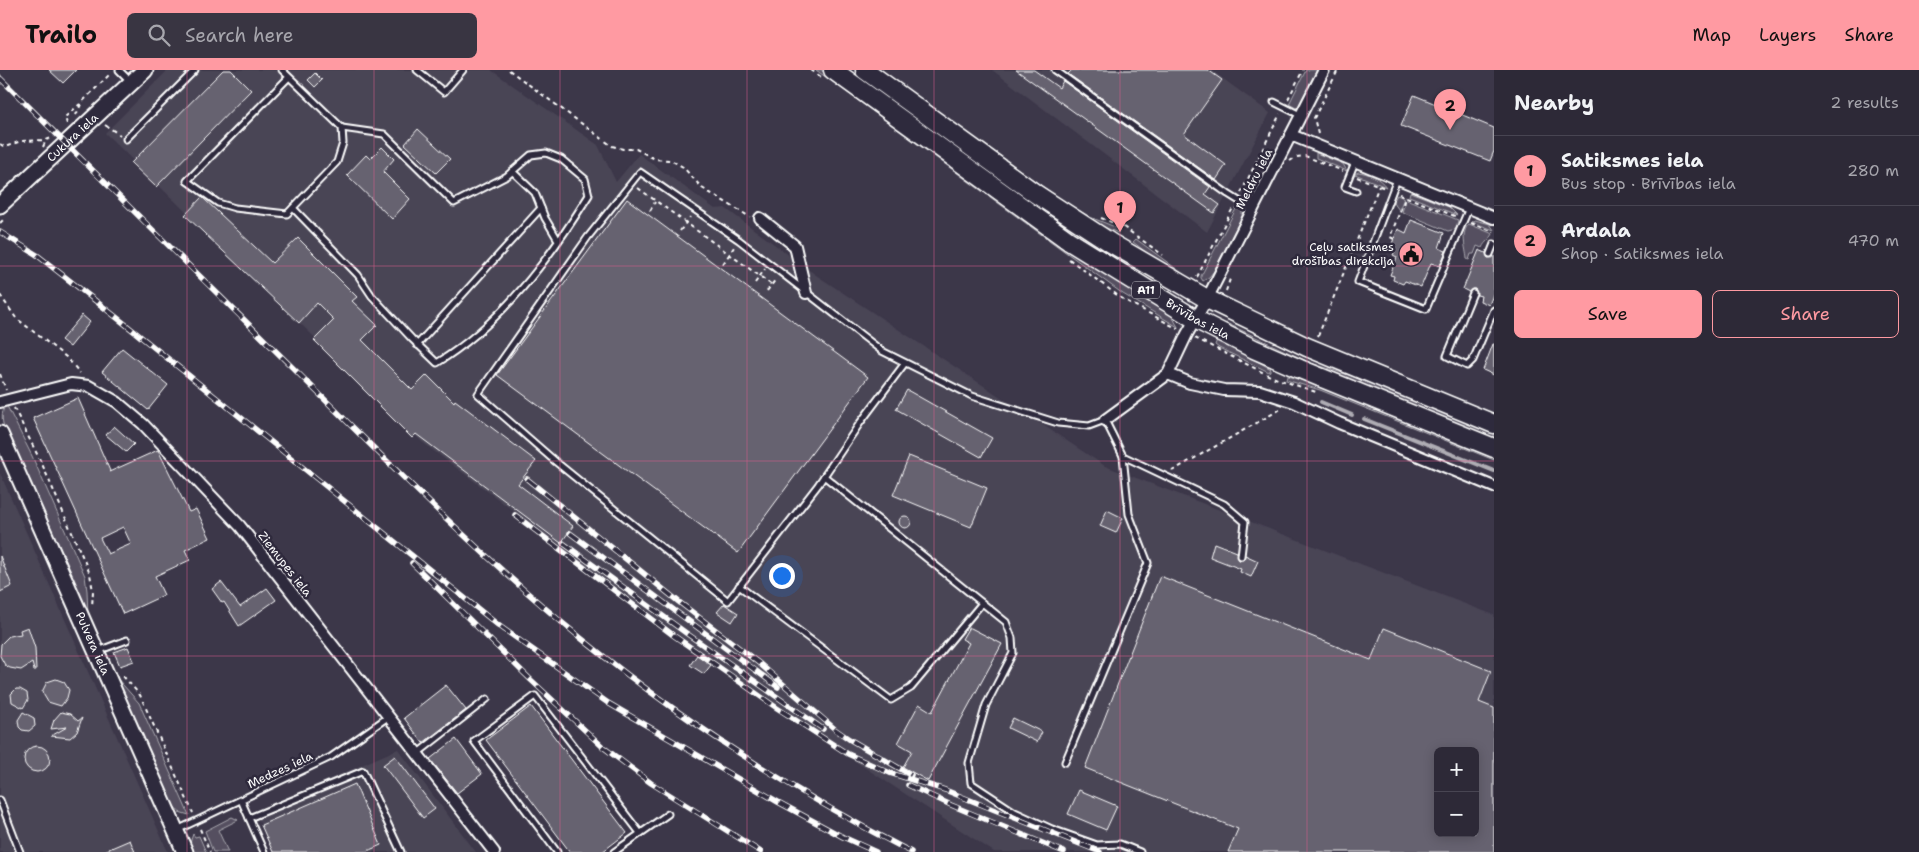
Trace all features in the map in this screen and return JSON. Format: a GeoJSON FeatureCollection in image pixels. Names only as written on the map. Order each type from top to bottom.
{"type":"FeatureCollection","features":[{"type":"Feature","properties":{"kind":"highway","name":"Brīvības iela"},"geometry":{"type":"LineString","coordinates":[[833,70],[1069,241],[1195,319],[1300,369],[1494,448]]}},
{"type":"Feature","properties":{"kind":"highway","name":"Brīvības iela"},"geometry":{"type":"LineString","coordinates":[[865,70],[1036,194],[1111,243],[1206,299],[1306,347],[1494,424]]}},
{"type":"Feature","properties":{"kind":"main road","name":"Cukura iela"},"geometry":{"type":"LineString","coordinates":[[0,205],[145,70]]}},
{"type":"Feature","properties":{"kind":"main road","name":"Pulvera iela"},"geometry":{"type":"LineString","coordinates":[[0,434],[185,852]]}},
{"type":"Feature","properties":{"kind":"street","name":"Meldru iela"},"geometry":{"type":"LineString","coordinates":[[1168,374],[1324,70]]}},
{"type":"Feature","properties":{"kind":"street"},"geometry":{"type":"LineString","coordinates":[[1291,134],[1316,146],[1494,218]]}},
{"type":"Feature","properties":{"kind":"street"},"geometry":{"type":"LineString","coordinates":[[760,218],[795,246],[806,293]]}},
{"type":"Feature","properties":{"kind":"street"},"geometry":{"type":"LineString","coordinates":[[1106,420],[1168,374],[1190,383],[1224,390],[1260,391],[1294,402],[1339,423],[1494,487]]}},
{"type":"Feature","properties":{"kind":"street","name":"Ziemupes iela"},"geometry":{"type":"LineString","coordinates":[[4,400],[71,384],[89,386],[117,402],[162,443],[240,526],[494,852]]}},
{"type":"Feature","properties":{"kind":"lane"},"geometry":{"type":"LineString","coordinates":[[119,70],[132,83]]}},
{"type":"Feature","properties":{"kind":"lane"},"geometry":{"type":"LineString","coordinates":[[126,139],[196,70]]}},
{"type":"Feature","properties":{"kind":"lane"},"geometry":{"type":"LineString","coordinates":[[282,70],[342,128],[384,134],[454,203],[506,176],[531,155],[546,153],[561,159],[585,179],[589,195],[530,280],[509,304],[486,326],[437,363],[417,345],[372,296],[358,275],[293,208]]}},
{"type":"Feature","properties":{"kind":"lane"},"geometry":{"type":"LineString","coordinates":[[417,70],[444,92],[463,70]]}},
{"type":"Feature","properties":{"kind":"lane"},"geometry":{"type":"LineString","coordinates":[[1055,70],[1252,209]]}},
{"type":"Feature","properties":{"kind":"lane"},"geometry":{"type":"LineString","coordinates":[[289,78],[188,181],[218,204],[235,208],[287,214],[337,162],[343,143],[342,128]]}},
{"type":"Feature","properties":{"kind":"lane"},"geometry":{"type":"LineString","coordinates":[[1274,102],[1300,115]]}},
{"type":"Feature","properties":{"kind":"lane"},"geometry":{"type":"LineString","coordinates":[[1355,162],[1345,187],[1356,191]]}},
{"type":"Feature","properties":{"kind":"lane"},"geometry":{"type":"LineString","coordinates":[[512,171],[535,193],[558,240]]}},
{"type":"Feature","properties":{"kind":"lane"},"geometry":{"type":"LineString","coordinates":[[906,363],[860,423],[824,476],[728,601],[556,462],[478,394],[588,237],[640,172],[739,240],[882,351],[906,363],[972,396],[1058,423],[1090,426],[1106,420],[1123,456],[1129,514],[1148,563],[1065,762]]}},
{"type":"Feature","properties":{"kind":"lane"},"geometry":{"type":"LineString","coordinates":[[1397,179],[1358,282],[1426,309],[1469,208]]}},
{"type":"Feature","properties":{"kind":"lane"},"geometry":{"type":"LineString","coordinates":[[417,345],[541,208]]}},
{"type":"Feature","properties":{"kind":"lane"},"geometry":{"type":"LineString","coordinates":[[1490,254],[1494,244]]}},
{"type":"Feature","properties":{"kind":"lane"},"geometry":{"type":"LineString","coordinates":[[1473,293],[1446,356],[1468,366],[1473,360],[1494,310]]}},
{"type":"Feature","properties":{"kind":"lane"},"geometry":{"type":"LineString","coordinates":[[1123,456],[1224,504],[1245,522],[1241,556]]}},
{"type":"Feature","properties":{"kind":"lane"},"geometry":{"type":"LineString","coordinates":[[824,476],[1006,622],[1012,638],[1014,653],[986,704],[969,763],[971,784],[1015,812],[1052,829],[1097,845],[1120,844],[1140,852]]}},
{"type":"Feature","properties":{"kind":"lane"},"geometry":{"type":"LineString","coordinates":[[740,586],[890,700],[912,688],[982,603]]}},
{"type":"Feature","properties":{"kind":"lane"},"geometry":{"type":"LineString","coordinates":[[96,652],[128,640]]}},
{"type":"Feature","properties":{"kind":"lane"},"geometry":{"type":"LineString","coordinates":[[557,852],[474,740],[536,696],[640,833]]}},
{"type":"Feature","properties":{"kind":"lane"},"geometry":{"type":"LineString","coordinates":[[418,753],[488,699]]}},
{"type":"Feature","properties":{"kind":"lane","name":"Medzes iela"},"geometry":{"type":"LineString","coordinates":[[176,830],[331,757],[388,717]]}},
{"type":"Feature","properties":{"kind":"lane"},"geometry":{"type":"LineString","coordinates":[[249,818],[362,771],[400,851]]}},
{"type":"Feature","properties":{"kind":"lane"},"geometry":{"type":"LineString","coordinates":[[0,800],[20,852]]}},
{"type":"Feature","properties":{"kind":"lane"},"geometry":{"type":"LineString","coordinates":[[241,800],[264,852]]}},
{"type":"Feature","properties":{"kind":"lane"},"geometry":{"type":"LineString","coordinates":[[614,852],[668,814]]}},
{"type":"Feature","properties":{"kind":"path"},"geometry":{"type":"LineString","coordinates":[[509,70],[612,146],[636,149],[655,159],[671,160],[683,167],[702,188],[747,216],[760,218]]}},
{"type":"Feature","properties":{"kind":"path"},"geometry":{"type":"LineString","coordinates":[[1196,280],[1303,70]]}},
{"type":"Feature","properties":{"kind":"path"},"geometry":{"type":"LineString","coordinates":[[1316,146],[1320,138],[1314,116],[1338,70]]}},
{"type":"Feature","properties":{"kind":"path"},"geometry":{"type":"LineString","coordinates":[[67,125],[65,118],[68,113],[82,102]]}},
{"type":"Feature","properties":{"kind":"path"},"geometry":{"type":"LineString","coordinates":[[0,144],[5,147],[21,141],[46,140]]}},
{"type":"Feature","properties":{"kind":"path"},"geometry":{"type":"LineString","coordinates":[[1288,164],[1296,157],[1305,156],[1494,232]]}},
{"type":"Feature","properties":{"kind":"path"},"geometry":{"type":"LineString","coordinates":[[631,184],[772,285]]}},
{"type":"Feature","properties":{"kind":"path"},"geometry":{"type":"LineString","coordinates":[[1317,339],[1379,186]]}},
{"type":"Feature","properties":{"kind":"path"},"geometry":{"type":"LineString","coordinates":[[1394,239],[1390,237],[1406,196]]}},
{"type":"Feature","properties":{"kind":"path"},"geometry":{"type":"LineString","coordinates":[[650,211],[656,201]]}},
{"type":"Feature","properties":{"kind":"path"},"geometry":{"type":"LineString","coordinates":[[680,231],[696,210]]}},
{"type":"Feature","properties":{"kind":"path"},"geometry":{"type":"LineString","coordinates":[[723,264],[739,240]]}},
{"type":"Feature","properties":{"kind":"path"},"geometry":{"type":"LineString","coordinates":[[755,283],[769,264]]}},
{"type":"Feature","properties":{"kind":"path"},"geometry":{"type":"LineString","coordinates":[[767,291],[781,272]]}},
{"type":"Feature","properties":{"kind":"path"},"geometry":{"type":"LineString","coordinates":[[1225,294],[1231,277]]}},
{"type":"Feature","properties":{"kind":"path"},"geometry":{"type":"LineString","coordinates":[[0,295],[16,318],[66,357],[80,373]]}},
{"type":"Feature","properties":{"kind":"path"},"geometry":{"type":"LineString","coordinates":[[0,374],[4,400],[42,464],[90,574],[93,591],[91,610]]}},
{"type":"Feature","properties":{"kind":"path"},"geometry":{"type":"LineString","coordinates":[[1163,475],[1294,402]]}},
{"type":"Feature","properties":{"kind":"path"},"geometry":{"type":"LineString","coordinates":[[118,672],[140,695],[210,852]]}},
{"type":"Feature","properties":{"kind":"shaded area"},"geometry":{"type":"Polygon","coordinates":[[[168,70],[491,70],[598,145],[616,182],[639,154],[715,209],[725,208],[816,275],[1105,466],[1494,615],[1494,852],[994,852],[792,720],[422,442],[105,133],[168,70]]]}},
{"type":"Feature","properties":{"kind":"shaded area"},"geometry":{"type":"Polygon","coordinates":[[[816,70],[821,70],[1083,259],[1171,314],[1178,327],[1123,294],[816,70]]]}},
{"type":"Feature","properties":{"kind":"shaded area"},"geometry":{"type":"Polygon","coordinates":[[[880,70],[1059,198],[1090,217],[1120,229],[1118,233],[1083,218],[880,70]]]}},
{"type":"Feature","properties":{"kind":"shaded area"},"geometry":{"type":"Polygon","coordinates":[[[992,70],[1211,70],[1270,113],[1207,232],[992,70]]]}},
{"type":"Feature","properties":{"kind":"shaded area"},"geometry":{"type":"Polygon","coordinates":[[[1306,70],[1317,70],[1296,108],[1289,104],[1306,70]]]}},
{"type":"Feature","properties":{"kind":"shaded area"},"geometry":{"type":"Polygon","coordinates":[[[1316,153],[1343,164],[1347,171],[1316,158],[1316,153]]]}},
{"type":"Feature","properties":{"kind":"shaded area"},"geometry":{"type":"Polygon","coordinates":[[[1358,172],[1374,176],[1386,187],[1355,174],[1358,172]]]}},
{"type":"Feature","properties":{"kind":"shaded area"},"geometry":{"type":"Polygon","coordinates":[[[1410,192],[1449,207],[1457,215],[1409,196],[1410,192]]]}},
{"type":"Feature","properties":{"kind":"shaded area"},"geometry":{"type":"Polygon","coordinates":[[[1397,195],[1404,198],[1399,210],[1393,202],[1397,195]]]}},
{"type":"Feature","properties":{"kind":"shaded area"},"geometry":{"type":"Polygon","coordinates":[[[1406,199],[1458,220],[1456,229],[1448,231],[1402,212],[1406,199]]]}},
{"type":"Feature","properties":{"kind":"shaded area"},"geometry":{"type":"Polygon","coordinates":[[[1238,205],[1242,209],[1242,216],[1214,271],[1203,281],[1201,276],[1238,205]]]}},
{"type":"Feature","properties":{"kind":"shaded area"},"geometry":{"type":"Polygon","coordinates":[[[1475,220],[1490,224],[1494,230],[1472,222],[1475,220]]]}},
{"type":"Feature","properties":{"kind":"shaded area"},"geometry":{"type":"Polygon","coordinates":[[[1469,224],[1493,234],[1482,248],[1477,246],[1469,260],[1467,259],[1464,236],[1469,224]]]}},
{"type":"Feature","properties":{"kind":"shaded area"},"geometry":{"type":"Polygon","coordinates":[[[1136,239],[1190,279],[1169,270],[1133,242],[1136,239]]]}},
{"type":"Feature","properties":{"kind":"shaded area"},"geometry":{"type":"Polygon","coordinates":[[[1226,323],[1311,363],[1370,382],[1494,431],[1494,442],[1223,328],[1226,323]]]}},
{"type":"Feature","properties":{"kind":"shaded area"},"geometry":{"type":"Polygon","coordinates":[[[1217,340],[1271,369],[1269,372],[1219,348],[1215,345],[1217,340]]]}},
{"type":"Feature","properties":{"kind":"shaded area"},"geometry":{"type":"Polygon","coordinates":[[[1287,376],[1322,386],[1494,455],[1494,460],[1320,390],[1286,380],[1287,376]]]}},
{"type":"Feature","properties":{"kind":"shaded area"},"geometry":{"type":"Polygon","coordinates":[[[6,404],[32,456],[85,576],[88,616],[3,426],[2,418],[6,404]]]}},
{"type":"Feature","properties":{"kind":"shaded area"},"geometry":{"type":"Polygon","coordinates":[[[0,473],[168,852],[0,852],[0,473]]]}},
{"type":"Feature","properties":{"kind":"shaded area"},"geometry":{"type":"Polygon","coordinates":[[[115,676],[139,703],[189,815],[179,812],[171,802],[115,676]]]}},
{"type":"Feature","properties":{"kind":"shaded area"},"geometry":{"type":"Polygon","coordinates":[[[398,749],[476,852],[273,852],[255,812],[398,749]]]}},
{"type":"Feature","properties":{"kind":"shaded area"},"geometry":{"type":"Polygon","coordinates":[[[232,817],[238,820],[218,830],[228,852],[213,852],[205,831],[232,817]]]}},
{"type":"Feature","properties":{"kind":"shaded area"},"geometry":{"type":"Polygon","coordinates":[[[193,834],[195,837],[199,836],[206,852],[193,852],[190,843],[193,834]]]}},
{"type":"Feature","properties":{"kind":"building"},"geometry":{"type":"Polygon","coordinates":[[[49,70],[76,70],[63,83],[49,70]]]}},
{"type":"Feature","properties":{"kind":"building"},"geometry":{"type":"Polygon","coordinates":[[[223,70],[231,70],[251,90],[156,187],[131,163],[223,70]]]}},
{"type":"Feature","properties":{"kind":"building"},"geometry":{"type":"Polygon","coordinates":[[[1016,70],[1034,70],[1059,88],[1063,81],[1210,187],[1205,194],[1220,205],[1214,213],[1016,70]]]}},
{"type":"Feature","properties":{"kind":"building"},"geometry":{"type":"Polygon","coordinates":[[[1072,70],[1208,70],[1222,80],[1184,134],[1226,165],[1216,180],[1068,74],[1072,70]]]}},
{"type":"Feature","properties":{"kind":"building"},"geometry":{"type":"Polygon","coordinates":[[[315,73],[322,80],[315,87],[308,80],[315,73]]]}},
{"type":"Feature","properties":{"kind":"building"},"geometry":{"type":"Polygon","coordinates":[[[1414,95],[1494,128],[1494,151],[1490,161],[1401,126],[1414,95]]]}},
{"type":"Feature","properties":{"kind":"building"},"geometry":{"type":"Polygon","coordinates":[[[418,129],[450,159],[436,173],[405,144],[418,129]]]}},
{"type":"Feature","properties":{"kind":"building"},"geometry":{"type":"Polygon","coordinates":[[[382,147],[394,159],[383,172],[410,199],[392,219],[347,175],[366,155],[370,159],[382,147]]]}},
{"type":"Feature","properties":{"kind":"building"},"geometry":{"type":"Polygon","coordinates":[[[202,197],[272,263],[298,238],[357,297],[352,301],[377,325],[362,340],[412,390],[427,375],[454,402],[455,400],[536,461],[518,484],[573,526],[561,543],[416,434],[412,438],[314,340],[334,320],[317,303],[299,323],[185,215],[202,197]]]}},
{"type":"Feature","properties":{"kind":"building"},"geometry":{"type":"Polygon","coordinates":[[[627,199],[868,377],[738,553],[497,375],[627,199]]]}},
{"type":"Feature","properties":{"kind":"building"},"geometry":{"type":"Polygon","coordinates":[[[1411,220],[1444,233],[1439,248],[1446,251],[1440,266],[1431,263],[1421,287],[1405,281],[1403,284],[1393,280],[1394,276],[1390,275],[1397,257],[1393,255],[1396,248],[1391,246],[1398,229],[1406,233],[1411,220]]]}},
{"type":"Feature","properties":{"kind":"building"},"geometry":{"type":"Polygon","coordinates":[[[1479,250],[1486,253],[1488,258],[1494,256],[1494,292],[1489,305],[1480,301],[1481,296],[1477,295],[1475,289],[1469,292],[1463,289],[1479,250]]]}},
{"type":"Feature","properties":{"kind":"building"},"geometry":{"type":"Polygon","coordinates":[[[82,315],[90,322],[70,347],[61,340],[82,315]]]}},
{"type":"Feature","properties":{"kind":"building"},"geometry":{"type":"Polygon","coordinates":[[[1494,344],[1494,375],[1483,370],[1494,344]]]}},
{"type":"Feature","properties":{"kind":"building"},"geometry":{"type":"Polygon","coordinates":[[[122,348],[168,385],[148,410],[102,372],[122,348]]]}},
{"type":"Feature","properties":{"kind":"building"},"geometry":{"type":"Polygon","coordinates":[[[907,390],[992,438],[981,457],[896,409],[907,390]]]}},
{"type":"Feature","properties":{"kind":"building"},"geometry":{"type":"Polygon","coordinates":[[[78,398],[109,472],[158,450],[189,512],[196,509],[210,538],[185,550],[190,560],[155,576],[164,595],[123,614],[33,418],[78,398]],[[123,527],[100,538],[108,554],[131,544],[123,527]]]}},
{"type":"Feature","properties":{"kind":"building"},"geometry":{"type":"Polygon","coordinates":[[[114,426],[134,444],[126,452],[106,435],[114,426]]]}},
{"type":"Feature","properties":{"kind":"building"},"geometry":{"type":"Polygon","coordinates":[[[909,456],[987,488],[971,527],[893,495],[909,456]]]}},
{"type":"Feature","properties":{"kind":"building"},"geometry":{"type":"Polygon","coordinates":[[[1107,510],[1123,518],[1116,533],[1100,526],[1107,510]]]}},
{"type":"Feature","properties":{"kind":"building"},"geometry":{"type":"Polygon","coordinates":[[[903,516],[907,516],[911,522],[907,528],[903,528],[899,524],[899,520],[903,516]]]}},
{"type":"Feature","properties":{"kind":"building"},"geometry":{"type":"Polygon","coordinates":[[[1214,543],[1237,552],[1239,560],[1243,560],[1245,555],[1258,561],[1251,577],[1240,572],[1241,569],[1210,557],[1214,543]]]}},
{"type":"Feature","properties":{"kind":"building"},"geometry":{"type":"Polygon","coordinates":[[[0,556],[12,586],[0,592],[0,556]]]}},
{"type":"Feature","properties":{"kind":"building"},"geometry":{"type":"Polygon","coordinates":[[[1160,576],[1371,660],[1384,628],[1491,671],[1479,702],[1494,708],[1494,852],[1228,852],[1238,829],[1085,768],[1160,576]]]}},
{"type":"Feature","properties":{"kind":"building"},"geometry":{"type":"Polygon","coordinates":[[[221,582],[240,607],[267,588],[276,600],[239,626],[224,602],[222,603],[212,589],[221,582]]]}},
{"type":"Feature","properties":{"kind":"building"},"geometry":{"type":"Polygon","coordinates":[[[724,604],[738,613],[732,622],[717,612],[724,604]]]}},
{"type":"Feature","properties":{"kind":"building"},"geometry":{"type":"Polygon","coordinates":[[[28,627],[35,648],[36,670],[34,670],[32,663],[21,670],[10,668],[5,665],[0,656],[1,644],[9,636],[21,634],[20,630],[28,627]]]}},
{"type":"Feature","properties":{"kind":"building"},"geometry":{"type":"Polygon","coordinates":[[[969,627],[1002,644],[928,781],[903,767],[912,751],[898,743],[919,704],[932,712],[969,643],[962,639],[969,627]]]}},
{"type":"Feature","properties":{"kind":"building"},"geometry":{"type":"Polygon","coordinates":[[[128,647],[134,661],[120,666],[114,652],[128,647]]]}},
{"type":"Feature","properties":{"kind":"building"},"geometry":{"type":"Polygon","coordinates":[[[697,655],[711,665],[704,674],[690,665],[697,655]]]}},
{"type":"Feature","properties":{"kind":"building"},"geometry":{"type":"Polygon","coordinates":[[[56,679],[64,682],[69,690],[67,698],[61,706],[48,702],[42,692],[47,682],[56,679]]]}},
{"type":"Feature","properties":{"kind":"building"},"geometry":{"type":"Polygon","coordinates":[[[446,685],[466,710],[423,743],[404,718],[446,685]]]}},
{"type":"Feature","properties":{"kind":"building"},"geometry":{"type":"Polygon","coordinates":[[[16,689],[27,693],[28,700],[23,708],[12,702],[11,694],[16,689]]]}},
{"type":"Feature","properties":{"kind":"building"},"geometry":{"type":"Polygon","coordinates":[[[531,706],[627,833],[602,852],[570,852],[486,740],[531,706]]]}},
{"type":"Feature","properties":{"kind":"building"},"geometry":{"type":"Polygon","coordinates":[[[23,712],[34,718],[35,726],[29,731],[22,730],[19,727],[18,720],[23,712]]]}},
{"type":"Feature","properties":{"kind":"building"},"geometry":{"type":"Polygon","coordinates":[[[61,712],[70,714],[78,721],[82,718],[77,732],[70,738],[51,736],[67,727],[51,729],[54,720],[61,712]]]}},
{"type":"Feature","properties":{"kind":"building"},"geometry":{"type":"Polygon","coordinates":[[[1013,718],[1042,732],[1037,742],[1008,728],[1013,718]]]}},
{"type":"Feature","properties":{"kind":"building"},"geometry":{"type":"Polygon","coordinates":[[[456,739],[482,774],[457,793],[430,759],[456,739]]]}},
{"type":"Feature","properties":{"kind":"building"},"geometry":{"type":"Polygon","coordinates":[[[37,746],[46,750],[50,759],[46,768],[37,772],[28,768],[24,759],[28,750],[37,746]]]}},
{"type":"Feature","properties":{"kind":"building"},"geometry":{"type":"Polygon","coordinates":[[[395,756],[435,809],[423,818],[383,765],[395,756]]]}},
{"type":"Feature","properties":{"kind":"building"},"geometry":{"type":"Polygon","coordinates":[[[355,784],[381,845],[365,852],[273,852],[261,825],[355,784]]]}},
{"type":"Feature","properties":{"kind":"building"},"geometry":{"type":"Polygon","coordinates":[[[1079,790],[1117,806],[1106,830],[1068,814],[1079,790]]]}},
{"type":"Feature","properties":{"kind":"building"},"geometry":{"type":"Polygon","coordinates":[[[130,840],[135,852],[102,852],[130,840]]]}},
{"type":"Feature","properties":{"kind":"waterway"},"geometry":{"type":"LineString","coordinates":[[1321,402],[1352,415]]}},
{"type":"Feature","properties":{"kind":"waterway"},"geometry":{"type":"LineString","coordinates":[[1364,419],[1494,471]]}},
{"type":"Feature","properties":{"kind":"railway"},"geometry":{"type":"LineString","coordinates":[[0,78],[398,472],[470,541],[544,607],[621,670],[700,727],[782,780],[911,852]]}},
{"type":"Feature","properties":{"kind":"railway"},"geometry":{"type":"LineString","coordinates":[[0,232],[37,255],[125,324],[498,625],[608,703],[778,802],[843,837],[876,852]]}},
{"type":"Feature","properties":{"kind":"railway"},"geometry":{"type":"LineString","coordinates":[[527,479],[679,602],[760,664],[836,730],[911,775]]}},
{"type":"Feature","properties":{"kind":"railway"},"geometry":{"type":"LineString","coordinates":[[515,515],[673,635],[777,708],[848,754],[890,773],[945,790],[1100,852]]}},
{"type":"Feature","properties":{"kind":"railway"},"geometry":{"type":"LineString","coordinates":[[570,533],[778,687]]}},
{"type":"Feature","properties":{"kind":"railway"},"geometry":{"type":"LineString","coordinates":[[563,543],[686,633],[823,729]]}},
{"type":"Feature","properties":{"kind":"railway"},"geometry":{"type":"LineString","coordinates":[[412,563],[531,680],[603,747],[651,783],[761,852]]}},
{"type":"Feature","properties":{"kind":"railway"},"geometry":{"type":"LineString","coordinates":[[908,785],[1064,852]]}},
{"type":"Feature","properties":{"kind":"place","name":"Ardala"},"geometry":{"type":"Point","coordinates":[1450,130]}},
{"type":"Feature","properties":{"kind":"place","name":"Satiksmes iela"},"geometry":{"type":"Point","coordinates":[1120,232]}},
{"type":"Feature","properties":{"kind":"place","name":"Ceļu satiksmes drošības direkcija"},"geometry":{"type":"Point","coordinates":[1411,254]}}]}
